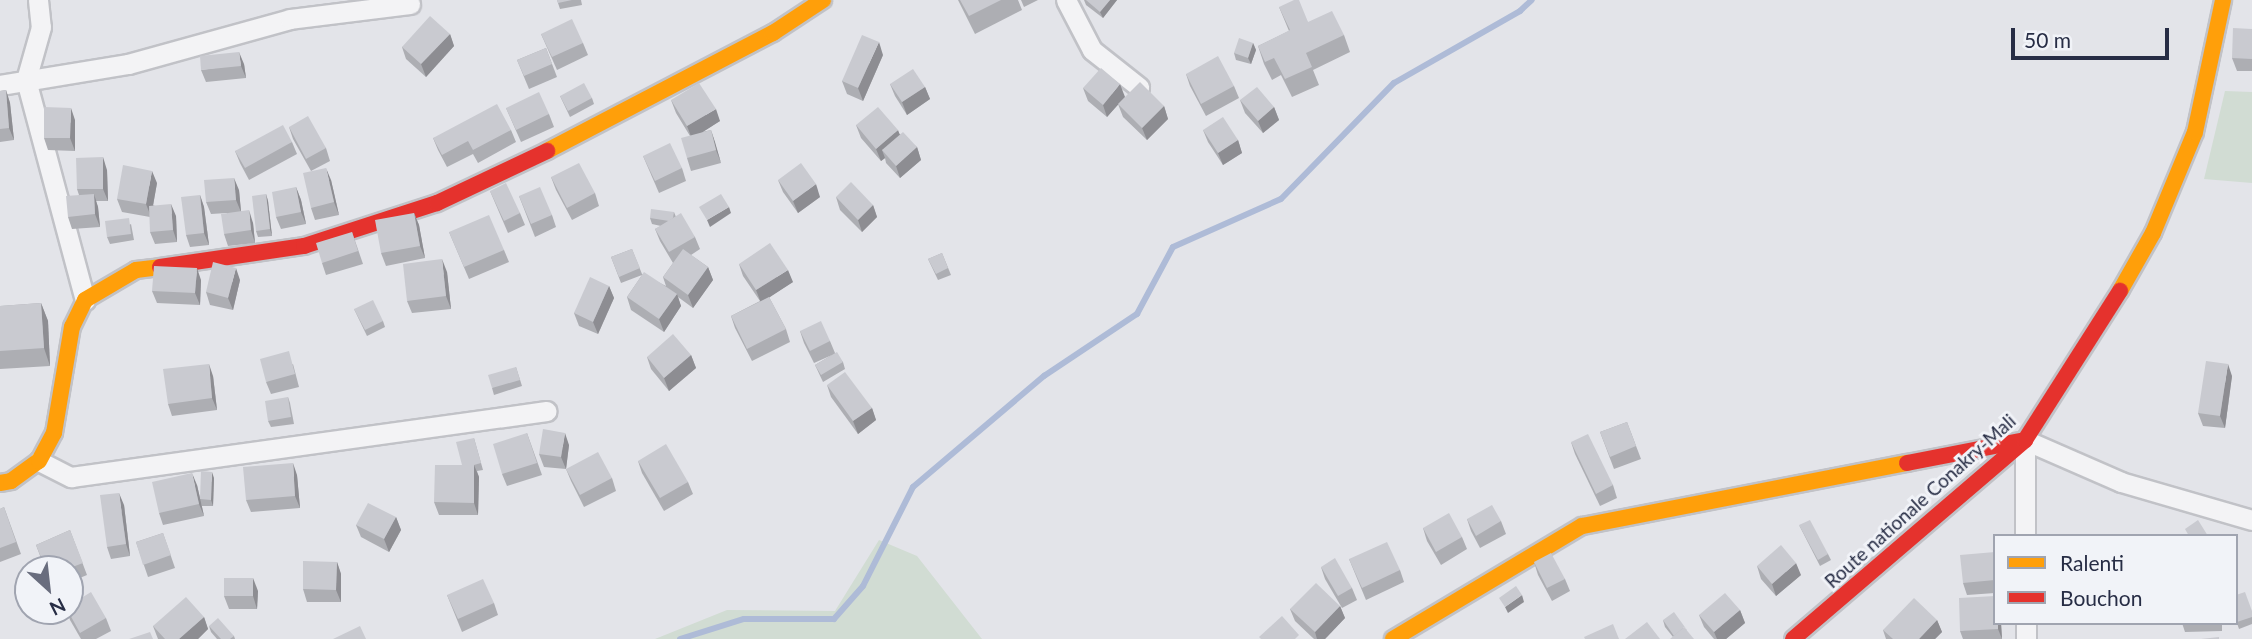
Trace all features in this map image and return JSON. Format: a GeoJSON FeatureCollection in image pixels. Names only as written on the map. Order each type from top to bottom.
{"type":"FeatureCollection","features":[{"type":"Feature","properties":{"kind":"main road"},"geometry":{"type":"LineString","coordinates":[[0,483],[11,481],[39,461],[54,433],[72,327],[85,300],[136,270],[304,246],[436,203],[612,120],[773,33],[823,0]]}},
{"type":"Feature","properties":{"kind":"main road","name":"Route nationale Conakry-Mali"},"geometry":{"type":"LineString","coordinates":[[1793,639],[2025,440],[2092,342],[2153,233],[2195,132],[2222,0]]}},
{"type":"Feature","properties":{"kind":"main road"},"geometry":{"type":"LineString","coordinates":[[1393,639],[1582,526],[2025,440]]}},
{"type":"Feature","properties":{"kind":"street"},"geometry":{"type":"LineString","coordinates":[[38,0],[40,27],[26,80],[85,300]]}},
{"type":"Feature","properties":{"kind":"street"},"geometry":{"type":"LineString","coordinates":[[1066,0],[1092,50],[1139,87]]}},
{"type":"Feature","properties":{"kind":"street"},"geometry":{"type":"LineString","coordinates":[[0,85],[128,64],[290,19],[410,4]]}},
{"type":"Feature","properties":{"kind":"street"},"geometry":{"type":"LineString","coordinates":[[39,461],[71,477],[546,411]]}},
{"type":"Feature","properties":{"kind":"street"},"geometry":{"type":"LineString","coordinates":[[2025,534],[2025,440],[2121,482],[2252,520]]}},
{"type":"Feature","properties":{"kind":"shaded area"},"geometry":{"type":"Polygon","coordinates":[[[2225,91],[2252,92],[2252,183],[2204,179],[2225,91]]]}},
{"type":"Feature","properties":{"kind":"shaded area"},"geometry":{"type":"Polygon","coordinates":[[[879,540],[917,556],[982,639],[655,639],[727,610],[835,611],[879,540]]]}},
{"type":"Feature","properties":{"kind":"building"},"geometry":{"type":"Polygon","coordinates":[[[960,0],[1001,0],[969,16],[960,0]]]}},
{"type":"Feature","properties":{"kind":"building"},"geometry":{"type":"Polygon","coordinates":[[[1086,0],[1110,0],[1100,12],[1086,0]]]}},
{"type":"Feature","properties":{"kind":"building"},"geometry":{"type":"Polygon","coordinates":[[[1299,0],[1308,22],[1332,11],[1344,35],[1306,53],[1312,67],[1285,79],[1274,58],[1265,62],[1258,46],[1290,30],[1279,7],[1299,0]]]}},
{"type":"Feature","properties":{"kind":"building"},"geometry":{"type":"Polygon","coordinates":[[[430,16],[450,34],[421,64],[402,47],[430,16]]]}},
{"type":"Feature","properties":{"kind":"building"},"geometry":{"type":"Polygon","coordinates":[[[572,19],[583,43],[552,57],[541,34],[572,19]]]}},
{"type":"Feature","properties":{"kind":"building"},"geometry":{"type":"Polygon","coordinates":[[[2233,28],[2252,29],[2252,59],[2232,58],[2233,28]]]}},
{"type":"Feature","properties":{"kind":"building"},"geometry":{"type":"Polygon","coordinates":[[[862,35],[879,42],[858,88],[842,81],[862,35]]]}},
{"type":"Feature","properties":{"kind":"building"},"geometry":{"type":"Polygon","coordinates":[[[1239,38],[1253,43],[1248,58],[1234,53],[1239,38]]]}},
{"type":"Feature","properties":{"kind":"building"},"geometry":{"type":"Polygon","coordinates":[[[546,48],[552,64],[524,76],[517,60],[546,48]]]}},
{"type":"Feature","properties":{"kind":"building"},"geometry":{"type":"Polygon","coordinates":[[[239,52],[241,66],[201,70],[200,56],[239,52]]]}},
{"type":"Feature","properties":{"kind":"building"},"geometry":{"type":"Polygon","coordinates":[[[1218,56],[1234,86],[1201,104],[1186,74],[1218,56]]]}},
{"type":"Feature","properties":{"kind":"building"},"geometry":{"type":"Polygon","coordinates":[[[1101,68],[1120,84],[1103,105],[1083,88],[1101,68]]]}},
{"type":"Feature","properties":{"kind":"building"},"geometry":{"type":"Polygon","coordinates":[[[913,69],[925,87],[902,102],[890,84],[913,69]]]}},
{"type":"Feature","properties":{"kind":"building"},"geometry":{"type":"Polygon","coordinates":[[[1140,82],[1164,106],[1142,128],[1118,104],[1140,82]]]}},
{"type":"Feature","properties":{"kind":"building"},"geometry":{"type":"Polygon","coordinates":[[[584,83],[592,98],[568,111],[560,96],[584,83]]]}},
{"type":"Feature","properties":{"kind":"building"},"geometry":{"type":"Polygon","coordinates":[[[699,83],[716,109],[687,126],[671,100],[699,83]]]}},
{"type":"Feature","properties":{"kind":"building"},"geometry":{"type":"Polygon","coordinates":[[[1257,87],[1274,107],[1258,121],[1240,100],[1257,87]]]}},
{"type":"Feature","properties":{"kind":"building"},"geometry":{"type":"Polygon","coordinates":[[[6,90],[9,128],[0,129],[0,91],[6,90]]]}},
{"type":"Feature","properties":{"kind":"building"},"geometry":{"type":"Polygon","coordinates":[[[539,92],[549,114],[516,130],[506,108],[539,92]]]}},
{"type":"Feature","properties":{"kind":"building"},"geometry":{"type":"Polygon","coordinates":[[[497,104],[511,130],[473,150],[468,141],[442,155],[433,138],[497,104]]]}},
{"type":"Feature","properties":{"kind":"building"},"geometry":{"type":"Polygon","coordinates":[[[44,107],[71,108],[70,138],[44,138],[44,107]]]}},
{"type":"Feature","properties":{"kind":"building"},"geometry":{"type":"Polygon","coordinates":[[[878,107],[898,130],[876,149],[856,125],[878,107]]]}},
{"type":"Feature","properties":{"kind":"building"},"geometry":{"type":"Polygon","coordinates":[[[308,116],[326,148],[306,159],[289,127],[308,116]]]}},
{"type":"Feature","properties":{"kind":"building"},"geometry":{"type":"Polygon","coordinates":[[[1223,117],[1238,140],[1218,153],[1203,130],[1223,117]]]}},
{"type":"Feature","properties":{"kind":"building"},"geometry":{"type":"Polygon","coordinates":[[[283,125],[292,142],[245,168],[235,151],[283,125]]]}},
{"type":"Feature","properties":{"kind":"building"},"geometry":{"type":"Polygon","coordinates":[[[711,130],[716,150],[687,158],[681,138],[711,130]]]}},
{"type":"Feature","properties":{"kind":"building"},"geometry":{"type":"Polygon","coordinates":[[[903,132],[917,147],[896,166],[882,150],[903,132]]]}},
{"type":"Feature","properties":{"kind":"building"},"geometry":{"type":"Polygon","coordinates":[[[670,143],[682,168],[655,181],[643,156],[670,143]]]}},
{"type":"Feature","properties":{"kind":"building"},"geometry":{"type":"Polygon","coordinates":[[[103,157],[103,189],[77,189],[76,158],[103,157]]]}},
{"type":"Feature","properties":{"kind":"building"},"geometry":{"type":"Polygon","coordinates":[[[579,163],[595,193],[567,208],[551,177],[579,163]]]}},
{"type":"Feature","properties":{"kind":"building"},"geometry":{"type":"Polygon","coordinates":[[[801,163],[816,184],[793,201],[778,180],[801,163]]]}},
{"type":"Feature","properties":{"kind":"building"},"geometry":{"type":"Polygon","coordinates":[[[123,165],[152,171],[146,204],[117,199],[123,165]]]}},
{"type":"Feature","properties":{"kind":"building"},"geometry":{"type":"Polygon","coordinates":[[[326,168],[334,202],[311,208],[303,173],[326,168]]]}},
{"type":"Feature","properties":{"kind":"building"},"geometry":{"type":"Polygon","coordinates":[[[234,178],[236,200],[206,202],[204,180],[234,178]]]}},
{"type":"Feature","properties":{"kind":"building"},"geometry":{"type":"Polygon","coordinates":[[[851,182],[873,205],[858,220],[836,197],[851,182]]]}},
{"type":"Feature","properties":{"kind":"building"},"geometry":{"type":"Polygon","coordinates":[[[506,183],[520,213],[504,221],[490,191],[506,183]]]}},
{"type":"Feature","properties":{"kind":"building"},"geometry":{"type":"Polygon","coordinates":[[[296,187],[301,212],[276,217],[272,192],[296,187]]]}},
{"type":"Feature","properties":{"kind":"building"},"geometry":{"type":"Polygon","coordinates":[[[540,187],[552,215],[531,224],[519,196],[540,187]]]}},
{"type":"Feature","properties":{"kind":"building"},"geometry":{"type":"Polygon","coordinates":[[[94,194],[95,214],[68,217],[66,196],[94,194]]]}},
{"type":"Feature","properties":{"kind":"building"},"geometry":{"type":"Polygon","coordinates":[[[266,194],[270,229],[256,231],[252,196],[266,194]]]}},
{"type":"Feature","properties":{"kind":"building"},"geometry":{"type":"Polygon","coordinates":[[[721,194],[729,207],[707,220],[699,207],[721,194]]]}},
{"type":"Feature","properties":{"kind":"building"},"geometry":{"type":"Polygon","coordinates":[[[200,195],[204,233],[186,235],[181,197],[200,195]]]}},
{"type":"Feature","properties":{"kind":"building"},"geometry":{"type":"Polygon","coordinates":[[[171,204],[173,230],[150,232],[149,206],[171,204]]]}},
{"type":"Feature","properties":{"kind":"building"},"geometry":{"type":"Polygon","coordinates":[[[651,209],[674,212],[673,218],[669,221],[650,218],[651,209]]]}},
{"type":"Feature","properties":{"kind":"building"},"geometry":{"type":"Polygon","coordinates":[[[249,210],[251,230],[224,234],[221,214],[249,210]]]}},
{"type":"Feature","properties":{"kind":"building"},"geometry":{"type":"Polygon","coordinates":[[[414,213],[420,246],[381,253],[375,220],[414,213]]]}},
{"type":"Feature","properties":{"kind":"building"},"geometry":{"type":"Polygon","coordinates":[[[681,213],[695,237],[669,252],[655,229],[681,213]]]}},
{"type":"Feature","properties":{"kind":"building"},"geometry":{"type":"Polygon","coordinates":[[[489,215],[504,250],[464,267],[449,232],[489,215]]]}},
{"type":"Feature","properties":{"kind":"building"},"geometry":{"type":"Polygon","coordinates":[[[129,218],[131,234],[107,237],[105,221],[129,218]]]}},
{"type":"Feature","properties":{"kind":"building"},"geometry":{"type":"Polygon","coordinates":[[[352,232],[358,251],[322,263],[316,243],[352,232]]]}},
{"type":"Feature","properties":{"kind":"building"},"geometry":{"type":"Polygon","coordinates":[[[770,243],[788,270],[756,290],[739,264],[770,243]]]}},
{"type":"Feature","properties":{"kind":"building"},"geometry":{"type":"Polygon","coordinates":[[[632,249],[640,268],[619,277],[611,257],[632,249]]]}},
{"type":"Feature","properties":{"kind":"building"},"geometry":{"type":"Polygon","coordinates":[[[683,249],[708,267],[688,295],[663,277],[683,249]]]}},
{"type":"Feature","properties":{"kind":"building"},"geometry":{"type":"Polygon","coordinates":[[[942,253],[948,268],[936,274],[928,259],[942,253]]]}},
{"type":"Feature","properties":{"kind":"building"},"geometry":{"type":"Polygon","coordinates":[[[442,259],[446,296],[407,301],[403,264],[442,259]]]}},
{"type":"Feature","properties":{"kind":"building"},"geometry":{"type":"Polygon","coordinates":[[[213,262],[236,268],[228,298],[206,292],[213,262]]]}},
{"type":"Feature","properties":{"kind":"building"},"geometry":{"type":"Polygon","coordinates":[[[154,266],[197,268],[195,293],[152,291],[154,266]]]}},
{"type":"Feature","properties":{"kind":"building"},"geometry":{"type":"Polygon","coordinates":[[[644,272],[677,294],[659,319],[627,297],[644,272]]]}},
{"type":"Feature","properties":{"kind":"building"},"geometry":{"type":"Polygon","coordinates":[[[590,277],[609,286],[593,322],[574,313],[590,277]]]}},
{"type":"Feature","properties":{"kind":"building"},"geometry":{"type":"Polygon","coordinates":[[[769,297],[786,329],[747,349],[731,316],[769,297]]]}},
{"type":"Feature","properties":{"kind":"building"},"geometry":{"type":"Polygon","coordinates":[[[373,300],[383,321],[365,330],[354,309],[373,300]]]}},
{"type":"Feature","properties":{"kind":"building"},"geometry":{"type":"Polygon","coordinates":[[[41,303],[44,348],[0,351],[0,306],[41,303]]]}},
{"type":"Feature","properties":{"kind":"building"},"geometry":{"type":"Polygon","coordinates":[[[821,321],[830,341],[810,351],[800,331],[821,321]]]}},
{"type":"Feature","properties":{"kind":"building"},"geometry":{"type":"Polygon","coordinates":[[[673,334],[691,355],[664,378],[647,357],[673,334]]]}},
{"type":"Feature","properties":{"kind":"building"},"geometry":{"type":"Polygon","coordinates":[[[289,351],[295,374],[266,382],[260,359],[289,351]]]}},
{"type":"Feature","properties":{"kind":"building"},"geometry":{"type":"Polygon","coordinates":[[[837,352],[843,362],[821,375],[815,365],[837,352]]]}},
{"type":"Feature","properties":{"kind":"building"},"geometry":{"type":"Polygon","coordinates":[[[2206,361],[2228,364],[2220,416],[2198,413],[2206,361]]]}},
{"type":"Feature","properties":{"kind":"building"},"geometry":{"type":"Polygon","coordinates":[[[209,364],[212,398],[168,404],[163,369],[209,364]]]}},
{"type":"Feature","properties":{"kind":"building"},"geometry":{"type":"Polygon","coordinates":[[[516,367],[520,380],[492,388],[488,375],[516,367]]]}},
{"type":"Feature","properties":{"kind":"building"},"geometry":{"type":"Polygon","coordinates":[[[845,372],[872,408],[853,421],[827,385],[845,372]]]}},
{"type":"Feature","properties":{"kind":"building"},"geometry":{"type":"Polygon","coordinates":[[[288,397],[291,417],[268,421],[265,401],[288,397]]]}},
{"type":"Feature","properties":{"kind":"building"},"geometry":{"type":"Polygon","coordinates":[[[1627,422],[1636,446],[1610,457],[1600,432],[1627,422]]]}},
{"type":"Feature","properties":{"kind":"building"},"geometry":{"type":"Polygon","coordinates":[[[543,429],[565,433],[561,457],[539,454],[543,429]]]}},
{"type":"Feature","properties":{"kind":"building"},"geometry":{"type":"Polygon","coordinates":[[[527,433],[537,463],[502,474],[493,444],[527,433]]]}},
{"type":"Feature","properties":{"kind":"building"},"geometry":{"type":"Polygon","coordinates":[[[1588,434],[1613,485],[1596,494],[1571,442],[1588,434]]]}},
{"type":"Feature","properties":{"kind":"building"},"geometry":{"type":"Polygon","coordinates":[[[474,438],[481,463],[462,465],[456,442],[474,438]]]}},
{"type":"Feature","properties":{"kind":"building"},"geometry":{"type":"Polygon","coordinates":[[[666,444],[688,482],[660,498],[638,461],[666,444]]]}},
{"type":"Feature","properties":{"kind":"building"},"geometry":{"type":"Polygon","coordinates":[[[598,452],[612,478],[580,495],[566,469],[598,452]]]}},
{"type":"Feature","properties":{"kind":"building"},"geometry":{"type":"Polygon","coordinates":[[[293,463],[295,496],[246,500],[243,467],[293,463]]]}},
{"type":"Feature","properties":{"kind":"building"},"geometry":{"type":"Polygon","coordinates":[[[435,465],[474,465],[474,503],[434,502],[435,465]]]}},
{"type":"Feature","properties":{"kind":"building"},"geometry":{"type":"Polygon","coordinates":[[[201,471],[212,472],[211,500],[200,499],[201,471]]]}},
{"type":"Feature","properties":{"kind":"building"},"geometry":{"type":"Polygon","coordinates":[[[192,473],[199,504],[159,513],[152,482],[192,473]]]}},
{"type":"Feature","properties":{"kind":"building"},"geometry":{"type":"Polygon","coordinates":[[[119,493],[126,544],[107,547],[100,495],[119,493]]]}},
{"type":"Feature","properties":{"kind":"building"},"geometry":{"type":"Polygon","coordinates":[[[368,503],[396,517],[384,539],[356,525],[368,503]]]}},
{"type":"Feature","properties":{"kind":"building"},"geometry":{"type":"Polygon","coordinates":[[[1492,505],[1501,521],[1476,536],[1467,519],[1492,505]]]}},
{"type":"Feature","properties":{"kind":"building"},"geometry":{"type":"Polygon","coordinates":[[[4,507],[16,542],[0,548],[0,509],[4,507]]]}},
{"type":"Feature","properties":{"kind":"building"},"geometry":{"type":"Polygon","coordinates":[[[1449,513],[1462,537],[1436,552],[1423,528],[1449,513]]]}},
{"type":"Feature","properties":{"kind":"building"},"geometry":{"type":"Polygon","coordinates":[[[1810,520],[1828,554],[1818,560],[1799,525],[1810,520]]]}},
{"type":"Feature","properties":{"kind":"building"},"geometry":{"type":"Polygon","coordinates":[[[2198,520],[2207,534],[2188,534],[2185,529],[2198,520]]]}},
{"type":"Feature","properties":{"kind":"building"},"geometry":{"type":"Polygon","coordinates":[[[70,530],[80,555],[40,555],[36,545],[70,530]]]}},
{"type":"Feature","properties":{"kind":"building"},"geometry":{"type":"Polygon","coordinates":[[[163,533],[171,555],[143,565],[136,542],[163,533]]]}},
{"type":"Feature","properties":{"kind":"building"},"geometry":{"type":"Polygon","coordinates":[[[1387,542],[1400,570],[1362,588],[1349,559],[1387,542]]]}},
{"type":"Feature","properties":{"kind":"building"},"geometry":{"type":"Polygon","coordinates":[[[1781,545],[1796,563],[1772,584],[1757,566],[1781,545]]]}},
{"type":"Feature","properties":{"kind":"building"},"geometry":{"type":"Polygon","coordinates":[[[1993,552],[1993,580],[1963,583],[1960,555],[1993,552]]]}},
{"type":"Feature","properties":{"kind":"building"},"geometry":{"type":"Polygon","coordinates":[[[1551,553],[1565,579],[1547,588],[1534,562],[1551,553]]]}},
{"type":"Feature","properties":{"kind":"building"},"geometry":{"type":"Polygon","coordinates":[[[1335,558],[1352,588],[1338,596],[1321,567],[1335,558]]]}},
{"type":"Feature","properties":{"kind":"building"},"geometry":{"type":"Polygon","coordinates":[[[303,561],[337,562],[336,590],[303,589],[303,561]]]}},
{"type":"Feature","properties":{"kind":"building"},"geometry":{"type":"Polygon","coordinates":[[[224,578],[253,578],[253,596],[224,596],[224,578]]]}},
{"type":"Feature","properties":{"kind":"building"},"geometry":{"type":"Polygon","coordinates":[[[483,579],[494,603],[458,619],[447,595],[483,579]]]}},
{"type":"Feature","properties":{"kind":"building"},"geometry":{"type":"Polygon","coordinates":[[[1316,583],[1340,606],[1315,632],[1290,609],[1316,583]]]}},
{"type":"Feature","properties":{"kind":"building"},"geometry":{"type":"Polygon","coordinates":[[[1516,586],[1522,595],[1505,607],[1499,598],[1516,586]]]}},
{"type":"Feature","properties":{"kind":"building"},"geometry":{"type":"Polygon","coordinates":[[[91,592],[106,618],[80,633],[76,625],[84,625],[84,596],[91,592]]]}},
{"type":"Feature","properties":{"kind":"building"},"geometry":{"type":"Polygon","coordinates":[[[2245,592],[2252,617],[2238,622],[2238,594],[2245,592]]]}},
{"type":"Feature","properties":{"kind":"building"},"geometry":{"type":"Polygon","coordinates":[[[1725,593],[1740,610],[1714,632],[1699,615],[1725,593]]]}},
{"type":"Feature","properties":{"kind":"building"},"geometry":{"type":"Polygon","coordinates":[[[1993,596],[1993,625],[1998,625],[1998,629],[1960,631],[1959,598],[1993,596]]]}},
{"type":"Feature","properties":{"kind":"building"},"geometry":{"type":"Polygon","coordinates":[[[186,597],[204,617],[179,639],[165,639],[153,626],[186,597]]]}},
{"type":"Feature","properties":{"kind":"building"},"geometry":{"type":"Polygon","coordinates":[[[1914,598],[1937,620],[1919,639],[1893,639],[1883,630],[1914,598]]]}},
{"type":"Feature","properties":{"kind":"building"},"geometry":{"type":"Polygon","coordinates":[[[1674,612],[1687,630],[1684,627],[1674,636],[1663,620],[1674,612]]]}},
{"type":"Feature","properties":{"kind":"building"},"geometry":{"type":"Polygon","coordinates":[[[1282,616],[1299,635],[1295,639],[1259,637],[1282,616]]]}},
{"type":"Feature","properties":{"kind":"building"},"geometry":{"type":"Polygon","coordinates":[[[218,618],[234,636],[230,639],[221,639],[209,626],[218,618]]]}},
{"type":"Feature","properties":{"kind":"building"},"geometry":{"type":"Polygon","coordinates":[[[1647,622],[1660,639],[1625,639],[1647,622]]]}},
{"type":"Feature","properties":{"kind":"building"},"geometry":{"type":"Polygon","coordinates":[[[1613,624],[1619,639],[1584,637],[1613,624]]]}},
{"type":"Feature","properties":{"kind":"building"},"geometry":{"type":"Polygon","coordinates":[[[360,626],[366,639],[333,639],[360,626]]]}},
{"type":"Feature","properties":{"kind":"building"},"geometry":{"type":"Polygon","coordinates":[[[1684,627],[1694,639],[1670,639],[1684,627]]]}},
{"type":"Feature","properties":{"kind":"building"},"geometry":{"type":"Polygon","coordinates":[[[150,632],[153,639],[129,639],[150,632]]]}},
{"type":"Feature","properties":{"kind":"waterway"},"geometry":{"type":"LineString","coordinates":[[680,639],[744,619],[834,619],[863,586],[913,487],[1044,376],[1137,314],[1173,247],[1281,199],[1394,83],[1520,11],[1532,0]]}},
{"type":"Feature","properties":{"kind":"traffic: slow"},"geometry":{"type":"LineString","coordinates":[[547,151],[773,33],[823,0]]}},
{"type":"Feature","properties":{"kind":"traffic: slow"},"geometry":{"type":"LineString","coordinates":[[2120,291],[2153,233],[2195,132],[2223,0]]}},
{"type":"Feature","properties":{"kind":"traffic: slow"},"geometry":{"type":"LineString","coordinates":[[0,483],[11,481],[39,461],[54,433],[72,327],[85,300],[136,270],[160,267]]}},
{"type":"Feature","properties":{"kind":"traffic: slow"},"geometry":{"type":"LineString","coordinates":[[1393,639],[1582,526],[1907,463]]}},
{"type":"Feature","properties":{"kind":"traffic: jam"},"geometry":{"type":"LineString","coordinates":[[160,267],[304,246],[437,203],[547,151]]}},
{"type":"Feature","properties":{"kind":"traffic: jam"},"geometry":{"type":"LineString","coordinates":[[1793,639],[2025,440],[2120,291]]}},
{"type":"Feature","properties":{"kind":"traffic: jam"},"geometry":{"type":"LineString","coordinates":[[1907,463],[2025,440]]}}]}
